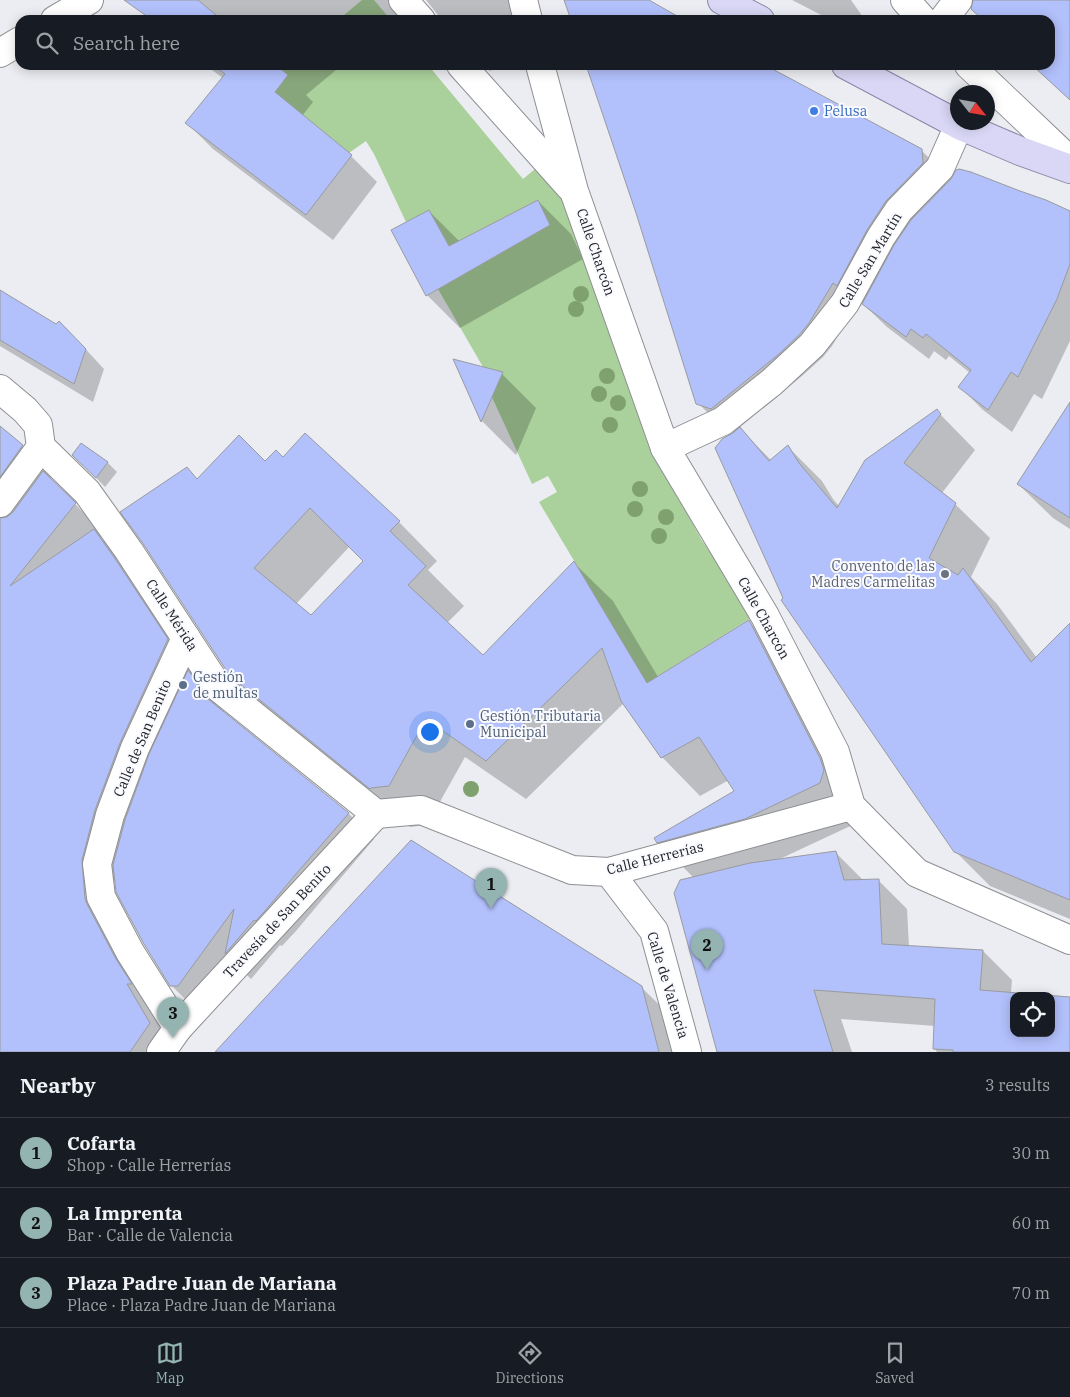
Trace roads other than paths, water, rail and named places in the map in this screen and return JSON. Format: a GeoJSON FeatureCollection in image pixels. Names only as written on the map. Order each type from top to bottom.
{"type":"FeatureCollection","features":[{"type":"Feature","properties":{"kind":"main road"},"geometry":{"type":"LineString","coordinates":[[722,0],[750,15]]}},
{"type":"Feature","properties":{"kind":"main road"},"geometry":{"type":"LineString","coordinates":[[856,70],[950,119]]}},
{"type":"Feature","properties":{"kind":"main road"},"geometry":{"type":"LineString","coordinates":[[973,130],[1020,151],[1070,169]]}},
{"type":"Feature","properties":{"kind":"street"},"geometry":{"type":"LineString","coordinates":[[63,15],[88,0]]}},
{"type":"Feature","properties":{"kind":"street"},"geometry":{"type":"LineString","coordinates":[[403,0],[416,15]]}},
{"type":"Feature","properties":{"kind":"street"},"geometry":{"type":"LineString","coordinates":[[523,0],[527,15]]}},
{"type":"Feature","properties":{"kind":"street"},"geometry":{"type":"LineString","coordinates":[[905,0],[918,15]]}},
{"type":"Feature","properties":{"kind":"street"},"geometry":{"type":"LineString","coordinates":[[946,15],[958,0]]}},
{"type":"Feature","properties":{"kind":"street"},"geometry":{"type":"LineString","coordinates":[[0,53],[15,44]]}},
{"type":"Feature","properties":{"kind":"street","name":"Calle Charcón"},"geometry":{"type":"LineString","coordinates":[[465,70],[574,191]]}},
{"type":"Feature","properties":{"kind":"street","name":"Calle Charcón"},"geometry":{"type":"LineString","coordinates":[[541,70],[574,191],[666,448],[765,616],[835,752],[851,806],[917,873],[1070,940]]}},
{"type":"Feature","properties":{"kind":"street"},"geometry":{"type":"LineString","coordinates":[[974,70],[1070,161]]}},
{"type":"Feature","properties":{"kind":"street","name":"Calle San Martín"},"geometry":{"type":"LineString","coordinates":[[666,448],[723,421],[772,382],[812,345],[845,303],[881,237],[899,210],[940,168],[956,130]]}},
{"type":"Feature","properties":{"kind":"street"},"geometry":{"type":"LineString","coordinates":[[0,389],[25,410],[38,425],[41,447],[0,503]]}},
{"type":"Feature","properties":{"kind":"street","name":"Calle Mérida"},"geometry":{"type":"LineString","coordinates":[[41,447],[87,492],[129,551],[218,687],[376,814]]}},
{"type":"Feature","properties":{"kind":"street","name":"Calle de San Benito"},"geometry":{"type":"LineString","coordinates":[[178,1040],[100,897],[97,864],[110,815],[135,748],[186,638]]}},
{"type":"Feature","properties":{"kind":"street","name":"Calle Herrerías"},"geometry":{"type":"LineString","coordinates":[[376,814],[421,810],[572,870],[609,872],[851,806]]}},
{"type":"Feature","properties":{"kind":"street","name":"Travesía de San Benito"},"geometry":{"type":"LineString","coordinates":[[161,1052],[178,1040],[376,814]]}},
{"type":"Feature","properties":{"kind":"street","name":"Calle de Valencia"},"geometry":{"type":"LineString","coordinates":[[609,872],[654,932],[687,1052]]}},
{"type":"Feature","properties":{"kind":"place","name":"Pelusa"},"geometry":{"type":"Point","coordinates":[814,111]}},
{"type":"Feature","properties":{"kind":"place","name":"Convento de las Madres Carmelitas"},"geometry":{"type":"Point","coordinates":[945,574]}},
{"type":"Feature","properties":{"kind":"place","name":"Gestión de multas"},"geometry":{"type":"Point","coordinates":[183,685]}},
{"type":"Feature","properties":{"kind":"place","name":"Gestión Tributaria Municipal"},"geometry":{"type":"Point","coordinates":[470,724]}},
{"type":"Feature","properties":{"kind":"place","name":"Cofarta"},"geometry":{"type":"Point","coordinates":[491,909]}},
{"type":"Feature","properties":{"kind":"place","name":"La Imprenta"},"geometry":{"type":"Point","coordinates":[707,970]}},
{"type":"Feature","properties":{"kind":"place","name":"Plaza Padre Juan de Mariana"},"geometry":{"type":"Point","coordinates":[173,1038]}}]}
